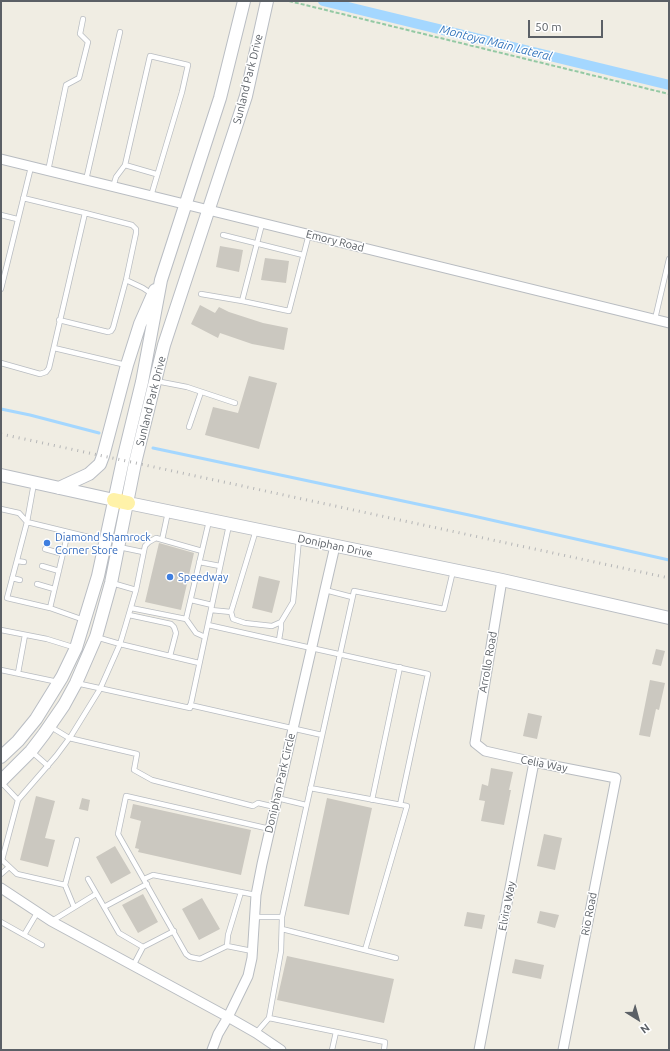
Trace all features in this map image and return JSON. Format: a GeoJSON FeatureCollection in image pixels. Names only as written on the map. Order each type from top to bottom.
{"type":"FeatureCollection","features":[{"type":"Feature","properties":{"kind":"main road","name":"Sunland Park Drive"},"geometry":{"type":"LineString","coordinates":[[1,757],[18,741],[36,719],[60,682],[76,648],[98,576],[114,500],[142,382],[155,297],[220,98],[244,1]]}},
{"type":"Feature","properties":{"kind":"main road","name":"Sunland Park Drive"},"geometry":{"type":"LineString","coordinates":[[1,781],[31,751],[64,705],[76,683],[96,637],[111,583],[135,463],[164,345],[246,96],[267,1]]}},
{"type":"Feature","properties":{"kind":"main road"},"geometry":{"type":"LineString","coordinates":[[59,488],[89,474],[100,464],[104,456],[127,365],[155,297]]}},
{"type":"Feature","properties":{"kind":"main road","name":"Doniphan Drive"},"geometry":{"type":"LineString","coordinates":[[1,475],[256,530],[502,580],[669,618]]}},
{"type":"Feature","properties":{"kind":"street","name":"Emory Road"},"geometry":{"type":"LineString","coordinates":[[1,159],[669,323]]}},
{"type":"Feature","properties":{"kind":"street","name":"Doniphan Park Circle"},"geometry":{"type":"LineString","coordinates":[[212,1050],[218,1034],[248,976],[252,951],[256,895],[335,546]]}},
{"type":"Feature","properties":{"kind":"street","name":"Arrollo Road"},"geometry":{"type":"LineString","coordinates":[[475,743],[502,580]]}},
{"type":"Feature","properties":{"kind":"street","name":"Celia Way"},"geometry":{"type":"LineString","coordinates":[[475,743],[485,751],[616,778]]}},
{"type":"Feature","properties":{"kind":"street","name":"Elvira Way"},"geometry":{"type":"LineString","coordinates":[[479,1050],[534,762]]}},
{"type":"Feature","properties":{"kind":"street","name":"Rio Road"},"geometry":{"type":"LineString","coordinates":[[562,1050],[616,778]]}},
{"type":"Feature","properties":{"kind":"street"},"geometry":{"type":"LineString","coordinates":[[1,888],[37,913],[228,1017],[256,1033],[281,1050]]}},
{"type":"Feature","properties":{"kind":"lane"},"geometry":{"type":"LineString","coordinates":[[48,171],[66,85],[79,78],[88,42],[80,34],[83,19]]}},
{"type":"Feature","properties":{"kind":"lane"},"geometry":{"type":"LineString","coordinates":[[86,180],[120,32]]}},
{"type":"Feature","properties":{"kind":"lane"},"geometry":{"type":"LineString","coordinates":[[113,187],[116,177],[125,165],[150,56],[188,65],[182,92],[156,174],[151,196]]}},
{"type":"Feature","properties":{"kind":"lane"},"geometry":{"type":"LineString","coordinates":[[125,165],[156,174]]}},
{"type":"Feature","properties":{"kind":"lane"},"geometry":{"type":"LineString","coordinates":[[1,289],[31,167]]}},
{"type":"Feature","properties":{"kind":"lane"},"geometry":{"type":"LineString","coordinates":[[24,198],[132,225],[136,229],[126,280],[111,331],[108,332],[59,320]]}},
{"type":"Feature","properties":{"kind":"lane"},"geometry":{"type":"LineString","coordinates":[[1,363],[40,374],[46,372],[49,368],[85,213]]}},
{"type":"Feature","properties":{"kind":"lane"},"geometry":{"type":"LineString","coordinates":[[1,215],[18,220]]}},
{"type":"Feature","properties":{"kind":"lane"},"geometry":{"type":"LineString","coordinates":[[242,301],[262,224]]}},
{"type":"Feature","properties":{"kind":"lane"},"geometry":{"type":"LineString","coordinates":[[201,294],[289,311],[308,234]]}},
{"type":"Feature","properties":{"kind":"lane"},"geometry":{"type":"LineString","coordinates":[[223,235],[303,255]]}},
{"type":"Feature","properties":{"kind":"lane"},"geometry":{"type":"LineString","coordinates":[[655,319],[669,259]]}},
{"type":"Feature","properties":{"kind":"lane"},"geometry":{"type":"LineString","coordinates":[[126,280],[143,288],[155,297]]}},
{"type":"Feature","properties":{"kind":"lane"},"geometry":{"type":"LineString","coordinates":[[54,348],[127,365]]}},
{"type":"Feature","properties":{"kind":"lane"},"geometry":{"type":"LineString","coordinates":[[156,381],[187,388],[235,403]]}},
{"type":"Feature","properties":{"kind":"lane"},"geometry":{"type":"LineString","coordinates":[[189,427],[201,392]]}},
{"type":"Feature","properties":{"kind":"lane"},"geometry":{"type":"LineString","coordinates":[[34,483],[24,544],[17,561],[7,598],[50,608],[84,620]]}},
{"type":"Feature","properties":{"kind":"lane"},"geometry":{"type":"LineString","coordinates":[[1,509],[19,513],[27,522],[106,541]]}},
{"type":"Feature","properties":{"kind":"lane"},"geometry":{"type":"LineString","coordinates":[[162,540],[168,510]]}},
{"type":"Feature","properties":{"kind":"lane"},"geometry":{"type":"LineString","coordinates":[[186,619],[209,519]]}},
{"type":"Feature","properties":{"kind":"lane"},"geometry":{"type":"LineString","coordinates":[[76,683],[190,708],[230,524]]}},
{"type":"Feature","properties":{"kind":"lane"},"geometry":{"type":"LineString","coordinates":[[230,630],[233,619],[231,612],[256,530]]}},
{"type":"Feature","properties":{"kind":"lane"},"geometry":{"type":"LineString","coordinates":[[50,608],[68,532]]}},
{"type":"Feature","properties":{"kind":"lane"},"geometry":{"type":"LineString","coordinates":[[65,885],[17,874],[2,860],[18,800],[48,766],[69,738],[100,689],[120,644],[136,590],[145,546],[152,539],[156,538],[202,551]]}},
{"type":"Feature","properties":{"kind":"lane"},"geometry":{"type":"LineString","coordinates":[[233,619],[272,626],[281,622],[293,602],[299,539]]}},
{"type":"Feature","properties":{"kind":"lane"},"geometry":{"type":"LineString","coordinates":[[118,547],[143,552]]}},
{"type":"Feature","properties":{"kind":"lane"},"geometry":{"type":"LineString","coordinates":[[44,549],[63,554]]}},
{"type":"Feature","properties":{"kind":"lane"},"geometry":{"type":"LineString","coordinates":[[17,561],[24,562]]}},
{"type":"Feature","properties":{"kind":"lane"},"geometry":{"type":"LineString","coordinates":[[200,562],[220,566]]}},
{"type":"Feature","properties":{"kind":"lane"},"geometry":{"type":"LineString","coordinates":[[42,566],[59,570]]}},
{"type":"Feature","properties":{"kind":"lane"},"geometry":{"type":"LineString","coordinates":[[256,1033],[269,1018],[282,951],[282,917],[354,591],[444,609],[453,570]]}},
{"type":"Feature","properties":{"kind":"lane"},"geometry":{"type":"LineString","coordinates":[[12,578],[20,580]]}},
{"type":"Feature","properties":{"kind":"lane"},"geometry":{"type":"LineString","coordinates":[[111,583],[136,590]]}},
{"type":"Feature","properties":{"kind":"lane"},"geometry":{"type":"LineString","coordinates":[[38,584],[54,589]]}},
{"type":"Feature","properties":{"kind":"lane"},"geometry":{"type":"LineString","coordinates":[[325,590],[352,597]]}},
{"type":"Feature","properties":{"kind":"lane"},"geometry":{"type":"LineString","coordinates":[[191,600],[212,605]]}},
{"type":"Feature","properties":{"kind":"lane"},"geometry":{"type":"LineString","coordinates":[[131,608],[186,619],[196,633],[205,637]]}},
{"type":"Feature","properties":{"kind":"lane"},"geometry":{"type":"LineString","coordinates":[[211,610],[231,612]]}},
{"type":"Feature","properties":{"kind":"lane"},"geometry":{"type":"LineString","coordinates":[[129,615],[171,624],[176,633],[170,656]]}},
{"type":"Feature","properties":{"kind":"lane"},"geometry":{"type":"LineString","coordinates":[[279,640],[282,628],[281,622]]}},
{"type":"Feature","properties":{"kind":"lane"},"geometry":{"type":"LineString","coordinates":[[208,625],[428,674],[400,805]]}},
{"type":"Feature","properties":{"kind":"lane"},"geometry":{"type":"LineString","coordinates":[[1,630],[47,639],[76,648]]}},
{"type":"Feature","properties":{"kind":"lane"},"geometry":{"type":"LineString","coordinates":[[18,673],[26,635]]}},
{"type":"Feature","properties":{"kind":"lane"},"geometry":{"type":"LineString","coordinates":[[96,637],[199,663]]}},
{"type":"Feature","properties":{"kind":"lane"},"geometry":{"type":"LineString","coordinates":[[372,800],[400,668]]}},
{"type":"Feature","properties":{"kind":"lane"},"geometry":{"type":"LineString","coordinates":[[1,670],[60,682]]}},
{"type":"Feature","properties":{"kind":"lane"},"geometry":{"type":"LineString","coordinates":[[190,705],[322,735]]}},
{"type":"Feature","properties":{"kind":"lane"},"geometry":{"type":"LineString","coordinates":[[49,726],[69,738],[137,754],[134,770],[152,780],[253,806],[258,803],[276,802],[306,805]]}},
{"type":"Feature","properties":{"kind":"lane"},"geometry":{"type":"LineString","coordinates":[[31,751],[48,766]]}},
{"type":"Feature","properties":{"kind":"lane"},"geometry":{"type":"LineString","coordinates":[[1,781],[18,800]]}},
{"type":"Feature","properties":{"kind":"lane"},"geometry":{"type":"LineString","coordinates":[[310,788],[407,806],[365,950]]}},
{"type":"Feature","properties":{"kind":"lane"},"geometry":{"type":"LineString","coordinates":[[252,951],[227,946],[200,959],[190,957],[186,954],[118,834],[126,796],[270,829]]}},
{"type":"Feature","properties":{"kind":"lane"},"geometry":{"type":"LineString","coordinates":[[74,907],[65,885],[78,840]]}},
{"type":"Feature","properties":{"kind":"lane"},"geometry":{"type":"LineString","coordinates":[[1,874],[9,867]]}},
{"type":"Feature","properties":{"kind":"lane"},"geometry":{"type":"LineString","coordinates":[[144,879],[153,875],[256,895]]}},
{"type":"Feature","properties":{"kind":"lane"},"geometry":{"type":"LineString","coordinates":[[88,878],[119,933],[143,947]]}},
{"type":"Feature","properties":{"kind":"lane"},"geometry":{"type":"LineString","coordinates":[[104,907],[146,884]]}},
{"type":"Feature","properties":{"kind":"lane"},"geometry":{"type":"LineString","coordinates":[[227,946],[228,935],[240,892]]}},
{"type":"Feature","properties":{"kind":"lane"},"geometry":{"type":"LineString","coordinates":[[51,921],[96,894]]}},
{"type":"Feature","properties":{"kind":"lane"},"geometry":{"type":"LineString","coordinates":[[24,935],[37,913]]}},
{"type":"Feature","properties":{"kind":"lane"},"geometry":{"type":"LineString","coordinates":[[254,917],[282,917]]}},
{"type":"Feature","properties":{"kind":"lane"},"geometry":{"type":"LineString","coordinates":[[1,922],[42,945]]}},
{"type":"Feature","properties":{"kind":"lane"},"geometry":{"type":"LineString","coordinates":[[282,929],[396,958]]}},
{"type":"Feature","properties":{"kind":"lane"},"geometry":{"type":"LineString","coordinates":[[133,966],[143,947],[174,931]]}},
{"type":"Feature","properties":{"kind":"lane"},"geometry":{"type":"LineString","coordinates":[[269,1018],[385,1042],[384,1050]]}},
{"type":"Feature","properties":{"kind":"lane"},"geometry":{"type":"LineString","coordinates":[[332,1050],[336,1032]]}},
{"type":"Feature","properties":{"kind":"path"},"geometry":{"type":"LineString","coordinates":[[289,1],[669,94]]}},
{"type":"Feature","properties":{"kind":"building"},"geometry":{"type":"Polygon","coordinates":[[[220,246],[243,250],[239,272],[216,267],[220,246]]]}},
{"type":"Feature","properties":{"kind":"building"},"geometry":{"type":"Polygon","coordinates":[[[265,258],[289,261],[286,283],[261,280],[265,258]]]}},
{"type":"Feature","properties":{"kind":"building"},"geometry":{"type":"Polygon","coordinates":[[[200,305],[215,313],[219,307],[229,312],[263,323],[288,328],[284,350],[252,344],[220,333],[218,338],[191,324],[200,305]]]}},
{"type":"Feature","properties":{"kind":"building"},"geometry":{"type":"Polygon","coordinates":[[[249,376],[277,383],[259,449],[205,435],[213,407],[238,413],[249,376]]]}},
{"type":"Feature","properties":{"kind":"building"},"geometry":{"type":"Polygon","coordinates":[[[159,543],[194,553],[181,610],[145,602],[159,543]]]}},
{"type":"Feature","properties":{"kind":"building"},"geometry":{"type":"Polygon","coordinates":[[[259,576],[280,581],[272,613],[252,608],[259,576]]]}},
{"type":"Feature","properties":{"kind":"building"},"geometry":{"type":"Polygon","coordinates":[[[656,649],[665,651],[661,666],[652,664],[656,649]]]}},
{"type":"Feature","properties":{"kind":"building"},"geometry":{"type":"Polygon","coordinates":[[[650,680],[665,683],[659,710],[656,709],[650,737],[639,735],[650,680]]]}},
{"type":"Feature","properties":{"kind":"building"},"geometry":{"type":"Polygon","coordinates":[[[528,713],[542,716],[537,739],[523,736],[528,713]]]}},
{"type":"Feature","properties":{"kind":"building"},"geometry":{"type":"Polygon","coordinates":[[[491,768],[513,772],[504,825],[481,821],[485,801],[479,800],[482,784],[488,786],[491,768]]]}},
{"type":"Feature","properties":{"kind":"building"},"geometry":{"type":"Polygon","coordinates":[[[36,796],[55,801],[45,838],[55,840],[48,867],[20,860],[36,796]]]}},
{"type":"Feature","properties":{"kind":"building"},"geometry":{"type":"Polygon","coordinates":[[[82,798],[90,800],[88,811],[79,809],[82,798]]]}},
{"type":"Feature","properties":{"kind":"building"},"geometry":{"type":"Polygon","coordinates":[[[327,798],[372,808],[349,915],[304,906],[327,798]]]}},
{"type":"Feature","properties":{"kind":"building"},"geometry":{"type":"Polygon","coordinates":[[[133,804],[251,830],[241,875],[138,852],[139,849],[135,848],[141,821],[130,818],[133,804]]]}},
{"type":"Feature","properties":{"kind":"building"},"geometry":{"type":"Polygon","coordinates":[[[544,834],[562,838],[555,870],[537,866],[544,834]]]}},
{"type":"Feature","properties":{"kind":"building"},"geometry":{"type":"Polygon","coordinates":[[[115,846],[131,873],[111,884],[96,857],[115,846]]]}},
{"type":"Feature","properties":{"kind":"building"},"geometry":{"type":"Polygon","coordinates":[[[143,894],[158,922],[138,933],[122,905],[143,894]]]}},
{"type":"Feature","properties":{"kind":"building"},"geometry":{"type":"Polygon","coordinates":[[[202,898],[220,929],[199,940],[182,909],[202,898]]]}},
{"type":"Feature","properties":{"kind":"building"},"geometry":{"type":"Polygon","coordinates":[[[540,911],[559,915],[555,928],[537,923],[540,911]]]}},
{"type":"Feature","properties":{"kind":"building"},"geometry":{"type":"Polygon","coordinates":[[[467,912],[485,915],[482,929],[464,926],[467,912]]]}},
{"type":"Feature","properties":{"kind":"building"},"geometry":{"type":"Polygon","coordinates":[[[287,956],[394,979],[384,1023],[277,1000],[287,956]]]}},
{"type":"Feature","properties":{"kind":"building"},"geometry":{"type":"Polygon","coordinates":[[[515,959],[544,965],[541,979],[512,973],[515,959]]]}},
{"type":"Feature","properties":{"kind":"waterway","name":"Montoya Main Lateral"},"geometry":{"type":"LineString","coordinates":[[323,1],[669,85]]}},
{"type":"Feature","properties":{"kind":"waterway"},"geometry":{"type":"LineString","coordinates":[[1,409],[99,433]]}},
{"type":"Feature","properties":{"kind":"waterway"},"geometry":{"type":"LineString","coordinates":[[153,448],[469,515],[669,560]]}},
{"type":"Feature","properties":{"kind":"railway"},"geometry":{"type":"LineString","coordinates":[[1,434],[669,578]]}},
{"type":"Feature","properties":{"kind":"place","name":"Diamond Shamrock Corner Store"},"geometry":{"type":"Point","coordinates":[47,543]}},
{"type":"Feature","properties":{"kind":"place","name":"Speedway"},"geometry":{"type":"Point","coordinates":[170,577]}}]}
